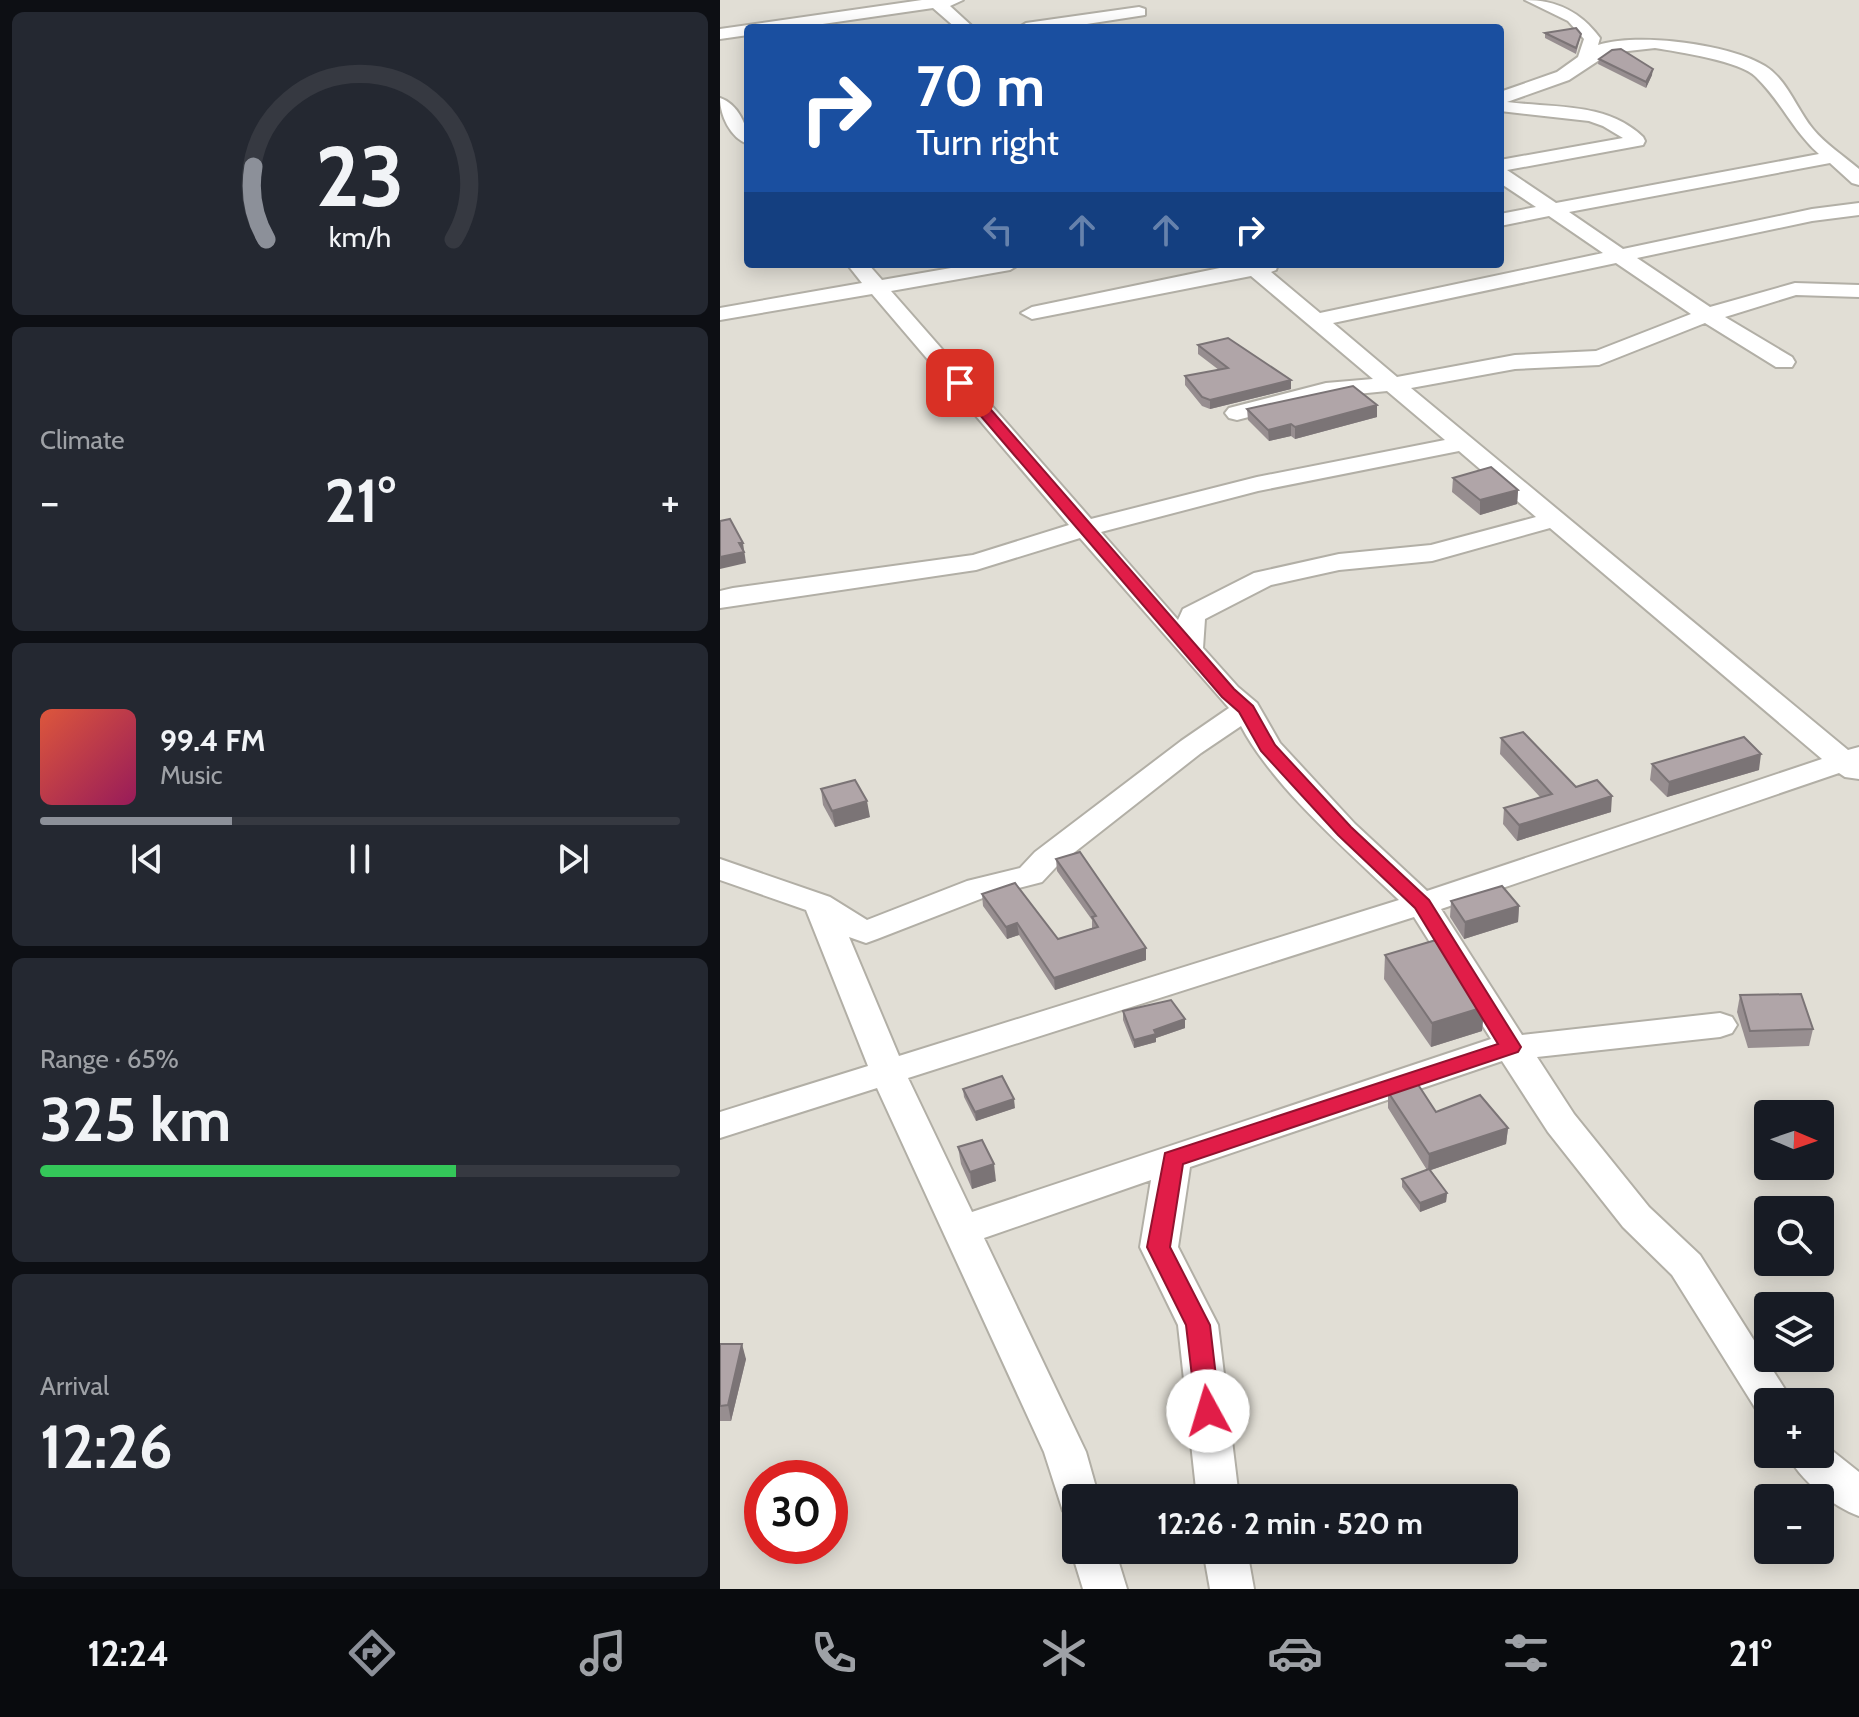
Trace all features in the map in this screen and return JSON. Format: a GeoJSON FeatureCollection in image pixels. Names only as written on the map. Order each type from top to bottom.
{"type":"FeatureCollection","features":[{"type":"Feature","properties":{"kind":"street"},"geometry":{"type":"LineString","coordinates":[[789,24],[955,0]]}},
{"type":"Feature","properties":{"kind":"street"},"geometry":{"type":"LineString","coordinates":[[1533,0],[1574,18],[1592,38],[1586,59]]}},
{"type":"Feature","properties":{"kind":"street"},"geometry":{"type":"LineString","coordinates":[[937,3],[961,24]]}},
{"type":"Feature","properties":{"kind":"street"},"geometry":{"type":"LineString","coordinates":[[1054,24],[1139,12]]}},
{"type":"Feature","properties":{"kind":"street"},"geometry":{"type":"LineString","coordinates":[[720,34],[744,31]]}},
{"type":"Feature","properties":{"kind":"street"},"geometry":{"type":"LineString","coordinates":[[1504,97],[1563,76],[1606,48],[1655,43],[1711,53],[1760,70],[1793,110],[1805,132],[1859,179]]}},
{"type":"Feature","properties":{"kind":"street"},"geometry":{"type":"LineString","coordinates":[[720,103],[744,133]]}},
{"type":"Feature","properties":{"kind":"street"},"geometry":{"type":"LineString","coordinates":[[1504,106],[1557,110],[1595,118],[1627,128],[1636,141],[1504,165]]}},
{"type":"Feature","properties":{"kind":"street"},"geometry":{"type":"LineString","coordinates":[[1504,219],[1834,157]]}},
{"type":"Feature","properties":{"kind":"street"},"geometry":{"type":"LineString","coordinates":[[1504,177],[1707,315],[1784,362]]}},
{"type":"Feature","properties":{"kind":"street"},"geometry":{"type":"LineString","coordinates":[[1317,320],[1812,215],[1859,209]]}},
{"type":"Feature","properties":{"kind":"street"},"geometry":{"type":"LineString","coordinates":[[861,268],[1189,649],[1228,693],[1247,709],[1267,747],[1344,831],[1422,904],[1561,1123],[1636,1217],[1686,1265],[1764,1388]]}},
{"type":"Feature","properties":{"kind":"street"},"geometry":{"type":"LineString","coordinates":[[720,314],[986,268]]}},
{"type":"Feature","properties":{"kind":"street"},"geometry":{"type":"LineString","coordinates":[[1032,313],[1250,268]]}},
{"type":"Feature","properties":{"kind":"street"},"geometry":{"type":"LineString","coordinates":[[1262,268],[1317,320],[1853,764]]}},
{"type":"Feature","properties":{"kind":"street"},"geometry":{"type":"LineString","coordinates":[[1237,413],[1326,390],[1394,384],[1515,362],[1599,358],[1707,315],[1795,289],[1859,291]]}},
{"type":"Feature","properties":{"kind":"street"},"geometry":{"type":"LineString","coordinates":[[720,600],[976,562],[1086,528],[1295,475],[1465,443]]}},
{"type":"Feature","properties":{"kind":"street"},"geometry":{"type":"LineString","coordinates":[[1189,649],[1192,615],[1263,579],[1339,562],[1432,553],[1555,519]]}},
{"type":"Feature","properties":{"kind":"street"},"geometry":{"type":"LineString","coordinates":[[720,869],[819,904],[839,919],[866,932],[978,888],[1031,875],[1046,859],[1191,747],[1247,709]]}},
{"type":"Feature","properties":{"kind":"street"},"geometry":{"type":"LineString","coordinates":[[720,1125],[1422,904],[1853,764]]}},
{"type":"Feature","properties":{"kind":"street"},"geometry":{"type":"LineString","coordinates":[[819,904],[888,1073],[1065,1452],[1074,1484]]}},
{"type":"Feature","properties":{"kind":"street"},"geometry":{"type":"LineString","coordinates":[[963,1230],[1510,1047],[1720,1025]]}},
{"type":"Feature","properties":{"kind":"street"},"geometry":{"type":"LineString","coordinates":[[1173,1159],[1159,1247],[1198,1325],[1216,1484]]}},
{"type":"Feature","properties":{"kind":"street"},"geometry":{"type":"LineString","coordinates":[[1824,1468],[1859,1498]]}},
{"type":"Feature","properties":{"kind":"street"},"geometry":{"type":"LineString","coordinates":[[1097,1564],[1105,1589]]}},
{"type":"Feature","properties":{"kind":"street"},"geometry":{"type":"LineString","coordinates":[[1228,1564],[1232,1589]]}},
{"type":"Feature","properties":{"kind":"building"},"geometry":{"type":"Polygon","coordinates":[[[1576,28],[1581,34],[1576,48],[1545,33],[1576,28]]]}},
{"type":"Feature","properties":{"kind":"building"},"geometry":{"type":"Polygon","coordinates":[[[1621,49],[1653,69],[1646,82],[1599,59],[1612,50],[1621,49]]]}},
{"type":"Feature","properties":{"kind":"building"},"geometry":{"type":"Polygon","coordinates":[[[1228,338],[1291,380],[1210,400],[1202,397],[1185,376],[1228,368],[1198,345],[1228,338]]]}},
{"type":"Feature","properties":{"kind":"building"},"geometry":{"type":"Polygon","coordinates":[[[1353,386],[1377,405],[1295,427],[1291,424],[1268,430],[1247,409],[1353,386]]]}},
{"type":"Feature","properties":{"kind":"building"},"geometry":{"type":"Polygon","coordinates":[[[1491,467],[1518,490],[1480,500],[1453,478],[1491,467]]]}},
{"type":"Feature","properties":{"kind":"building"},"geometry":{"type":"Polygon","coordinates":[[[730,519],[743,543],[739,543],[744,552],[720,557],[720,521],[730,519]]]}},
{"type":"Feature","properties":{"kind":"building"},"geometry":{"type":"Polygon","coordinates":[[[1523,732],[1576,787],[1597,780],[1612,796],[1519,825],[1504,808],[1552,794],[1501,738],[1523,732]]]}},
{"type":"Feature","properties":{"kind":"building"},"geometry":{"type":"Polygon","coordinates":[[[1744,737],[1761,754],[1669,782],[1652,764],[1744,737]]]}},
{"type":"Feature","properties":{"kind":"building"},"geometry":{"type":"Polygon","coordinates":[[[855,780],[867,801],[832,811],[821,789],[855,780]]]}},
{"type":"Feature","properties":{"kind":"building"},"geometry":{"type":"Polygon","coordinates":[[[1080,852],[1146,948],[1054,978],[1017,923],[1006,927],[982,894],[1015,883],[1058,939],[1098,927],[1092,917],[1096,916],[1056,859],[1080,852]]]}},
{"type":"Feature","properties":{"kind":"building"},"geometry":{"type":"Polygon","coordinates":[[[1502,886],[1519,906],[1465,922],[1451,901],[1502,886]]]}},
{"type":"Feature","properties":{"kind":"building"},"geometry":{"type":"Polygon","coordinates":[[[1436,940],[1484,1007],[1432,1023],[1385,955],[1436,940]]]}},
{"type":"Feature","properties":{"kind":"building"},"geometry":{"type":"Polygon","coordinates":[[[1801,994],[1813,1029],[1750,1031],[1740,995],[1801,994]]]}},
{"type":"Feature","properties":{"kind":"building"},"geometry":{"type":"Polygon","coordinates":[[[1171,1000],[1185,1019],[1154,1030],[1156,1034],[1134,1040],[1123,1011],[1171,1000]]]}},
{"type":"Feature","properties":{"kind":"building"},"geometry":{"type":"Polygon","coordinates":[[[1002,1076],[1014,1099],[975,1112],[963,1089],[1002,1076]]]}},
{"type":"Feature","properties":{"kind":"building"},"geometry":{"type":"Polygon","coordinates":[[[1417,1083],[1436,1112],[1480,1095],[1508,1128],[1429,1154],[1388,1092],[1417,1083]]]}},
{"type":"Feature","properties":{"kind":"building"},"geometry":{"type":"Polygon","coordinates":[[[982,1140],[994,1164],[970,1172],[958,1147],[982,1140]]]}},
{"type":"Feature","properties":{"kind":"building"},"geometry":{"type":"Polygon","coordinates":[[[1429,1169],[1447,1193],[1420,1203],[1402,1179],[1429,1169]]]}},
{"type":"Feature","properties":{"kind":"building"},"geometry":{"type":"Polygon","coordinates":[[[720,1344],[742,1344],[728,1405],[720,1406],[720,1344]]]}},
{"type":"Feature","properties":{"kind":"route"},"geometry":{"type":"LineString","coordinates":[[960,383],[1228,693],[1247,709],[1267,747],[1344,831],[1422,904],[1510,1047],[1173,1159],[1159,1247],[1198,1325],[1208,1411]]}}]}
